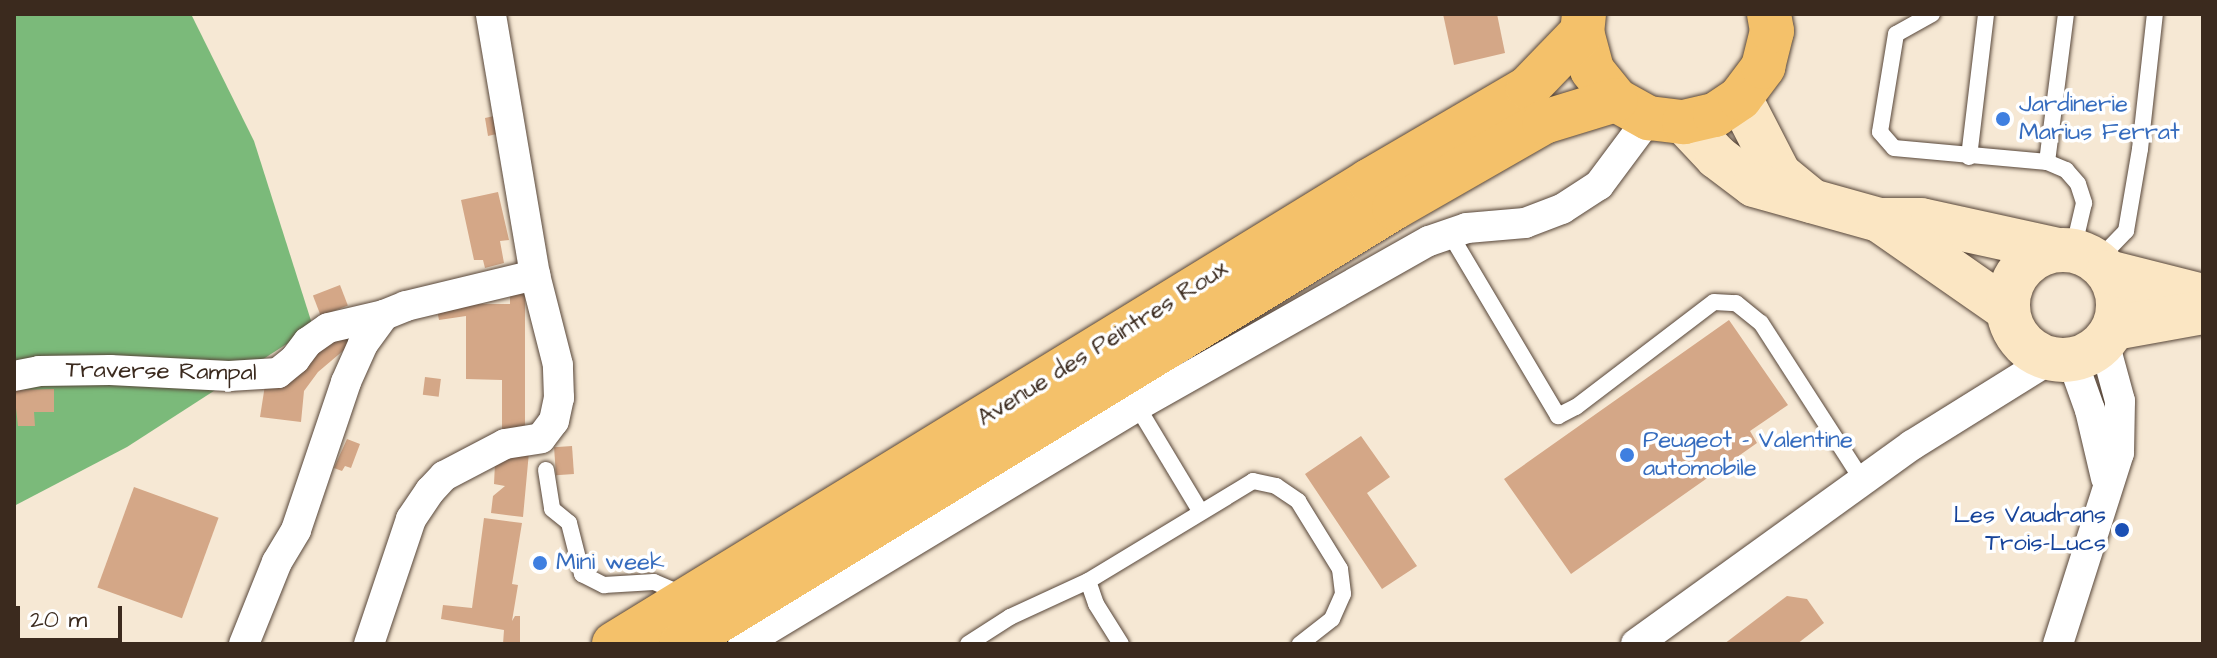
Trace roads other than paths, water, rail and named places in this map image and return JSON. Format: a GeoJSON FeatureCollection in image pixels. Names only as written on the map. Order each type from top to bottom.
{"type":"FeatureCollection","features":[{"type":"Feature","properties":{"kind":"main road"},"geometry":{"type":"LineString","coordinates":[[1740,98],[1763,67],[1775,20]]}},
{"type":"Feature","properties":{"kind":"main road"},"geometry":{"type":"LineString","coordinates":[[1583,23],[1592,70],[1650,113]]}},
{"type":"Feature","properties":{"kind":"main road","name":"Avenue des Peintres Roux"},"geometry":{"type":"LineString","coordinates":[[614,644],[1369,181],[1528,88],[1583,23]]}},
{"type":"Feature","properties":{"kind":"main road","name":"Avenue des Peintres Roux"},"geometry":{"type":"LineString","coordinates":[[681,644],[1394,208],[1544,122],[1650,113],[1715,115],[1740,98]]}},
{"type":"Feature","properties":{"kind":"street"},"geometry":{"type":"LineString","coordinates":[[369,644],[411,519],[430,491],[444,476],[505,444],[541,438],[554,421],[559,398],[558,365],[535,275],[491,14]]}},
{"type":"Feature","properties":{"kind":"street"},"geometry":{"type":"LineString","coordinates":[[1740,98],[1779,174],[1814,203]]}},
{"type":"Feature","properties":{"kind":"street"},"geometry":{"type":"LineString","coordinates":[[743,644],[1137,406],[1429,241],[1467,228],[1525,223],[1562,209],[1599,185],[1650,113],[1754,185],[1879,220],[1921,220],[2084,258],[2203,296]]}},
{"type":"Feature","properties":{"kind":"street"},"geometry":{"type":"LineString","coordinates":[[1879,220],[2008,310]]}},
{"type":"Feature","properties":{"kind":"street"},"geometry":{"type":"LineString","coordinates":[[2037,256],[2084,258],[2116,289],[2119,309],[2085,347],[2021,342],[2008,310],[2010,289],[2020,269],[2037,256]]}},
{"type":"Feature","properties":{"kind":"street","name":"Traverse Rampal"},"geometry":{"type":"LineString","coordinates":[[14,376],[39,371],[110,370],[229,376],[278,373],[295,359],[308,342],[328,328],[535,275]]}},
{"type":"Feature","properties":{"kind":"street"},"geometry":{"type":"LineString","coordinates":[[1636,644],[1862,480],[1964,411],[2085,347],[2203,312]]}},
{"type":"Feature","properties":{"kind":"street"},"geometry":{"type":"LineString","coordinates":[[244,644],[277,562],[296,530],[346,382],[363,344],[384,315]]}},
{"type":"Feature","properties":{"kind":"street"},"geometry":{"type":"LineString","coordinates":[[2058,644],[2108,496],[2085,347]]}},
{"type":"Feature","properties":{"kind":"lane"},"geometry":{"type":"LineString","coordinates":[[1932,14],[1896,34],[1880,132],[1894,148],[2047,162],[2066,170],[2084,203],[2084,258]]}},
{"type":"Feature","properties":{"kind":"lane"},"geometry":{"type":"LineString","coordinates":[[1969,157],[1986,14]]}},
{"type":"Feature","properties":{"kind":"lane"},"geometry":{"type":"LineString","coordinates":[[2047,162],[2066,14]]}},
{"type":"Feature","properties":{"kind":"lane"},"geometry":{"type":"LineString","coordinates":[[2084,258],[2126,231],[2140,149],[2155,14]]}},
{"type":"Feature","properties":{"kind":"lane"},"geometry":{"type":"LineString","coordinates":[[1450,234],[1558,416],[1576,407],[1714,302],[1736,303],[1761,323],[1862,480]]}},
{"type":"Feature","properties":{"kind":"lane"},"geometry":{"type":"LineString","coordinates":[[1137,406],[1200,511]]}},
{"type":"Feature","properties":{"kind":"lane"},"geometry":{"type":"LineString","coordinates":[[546,470],[552,509],[569,523],[582,574],[604,585],[654,582],[691,597]]}},
{"type":"Feature","properties":{"kind":"lane"},"geometry":{"type":"LineString","coordinates":[[968,644],[1010,617],[1088,581],[1253,481],[1276,486],[1298,501],[1340,569],[1343,594],[1332,619],[1300,644]]}},
{"type":"Feature","properties":{"kind":"lane"},"geometry":{"type":"LineString","coordinates":[[1088,581],[1096,604],[1121,644]]}},
{"type":"Feature","properties":{"kind":"place","name":"Jardinerie Marius Ferrat"},"geometry":{"type":"Point","coordinates":[2003,119]}},
{"type":"Feature","properties":{"kind":"place","name":"Peugeot - Valentine automobile"},"geometry":{"type":"Point","coordinates":[1627,455]}},
{"type":"Feature","properties":{"kind":"place","name":"Les Vaudrans Trois-Lucs"},"geometry":{"type":"Point","coordinates":[2122,530]}},
{"type":"Feature","properties":{"kind":"place","name":"Mini week"},"geometry":{"type":"Point","coordinates":[540,563]}}]}
